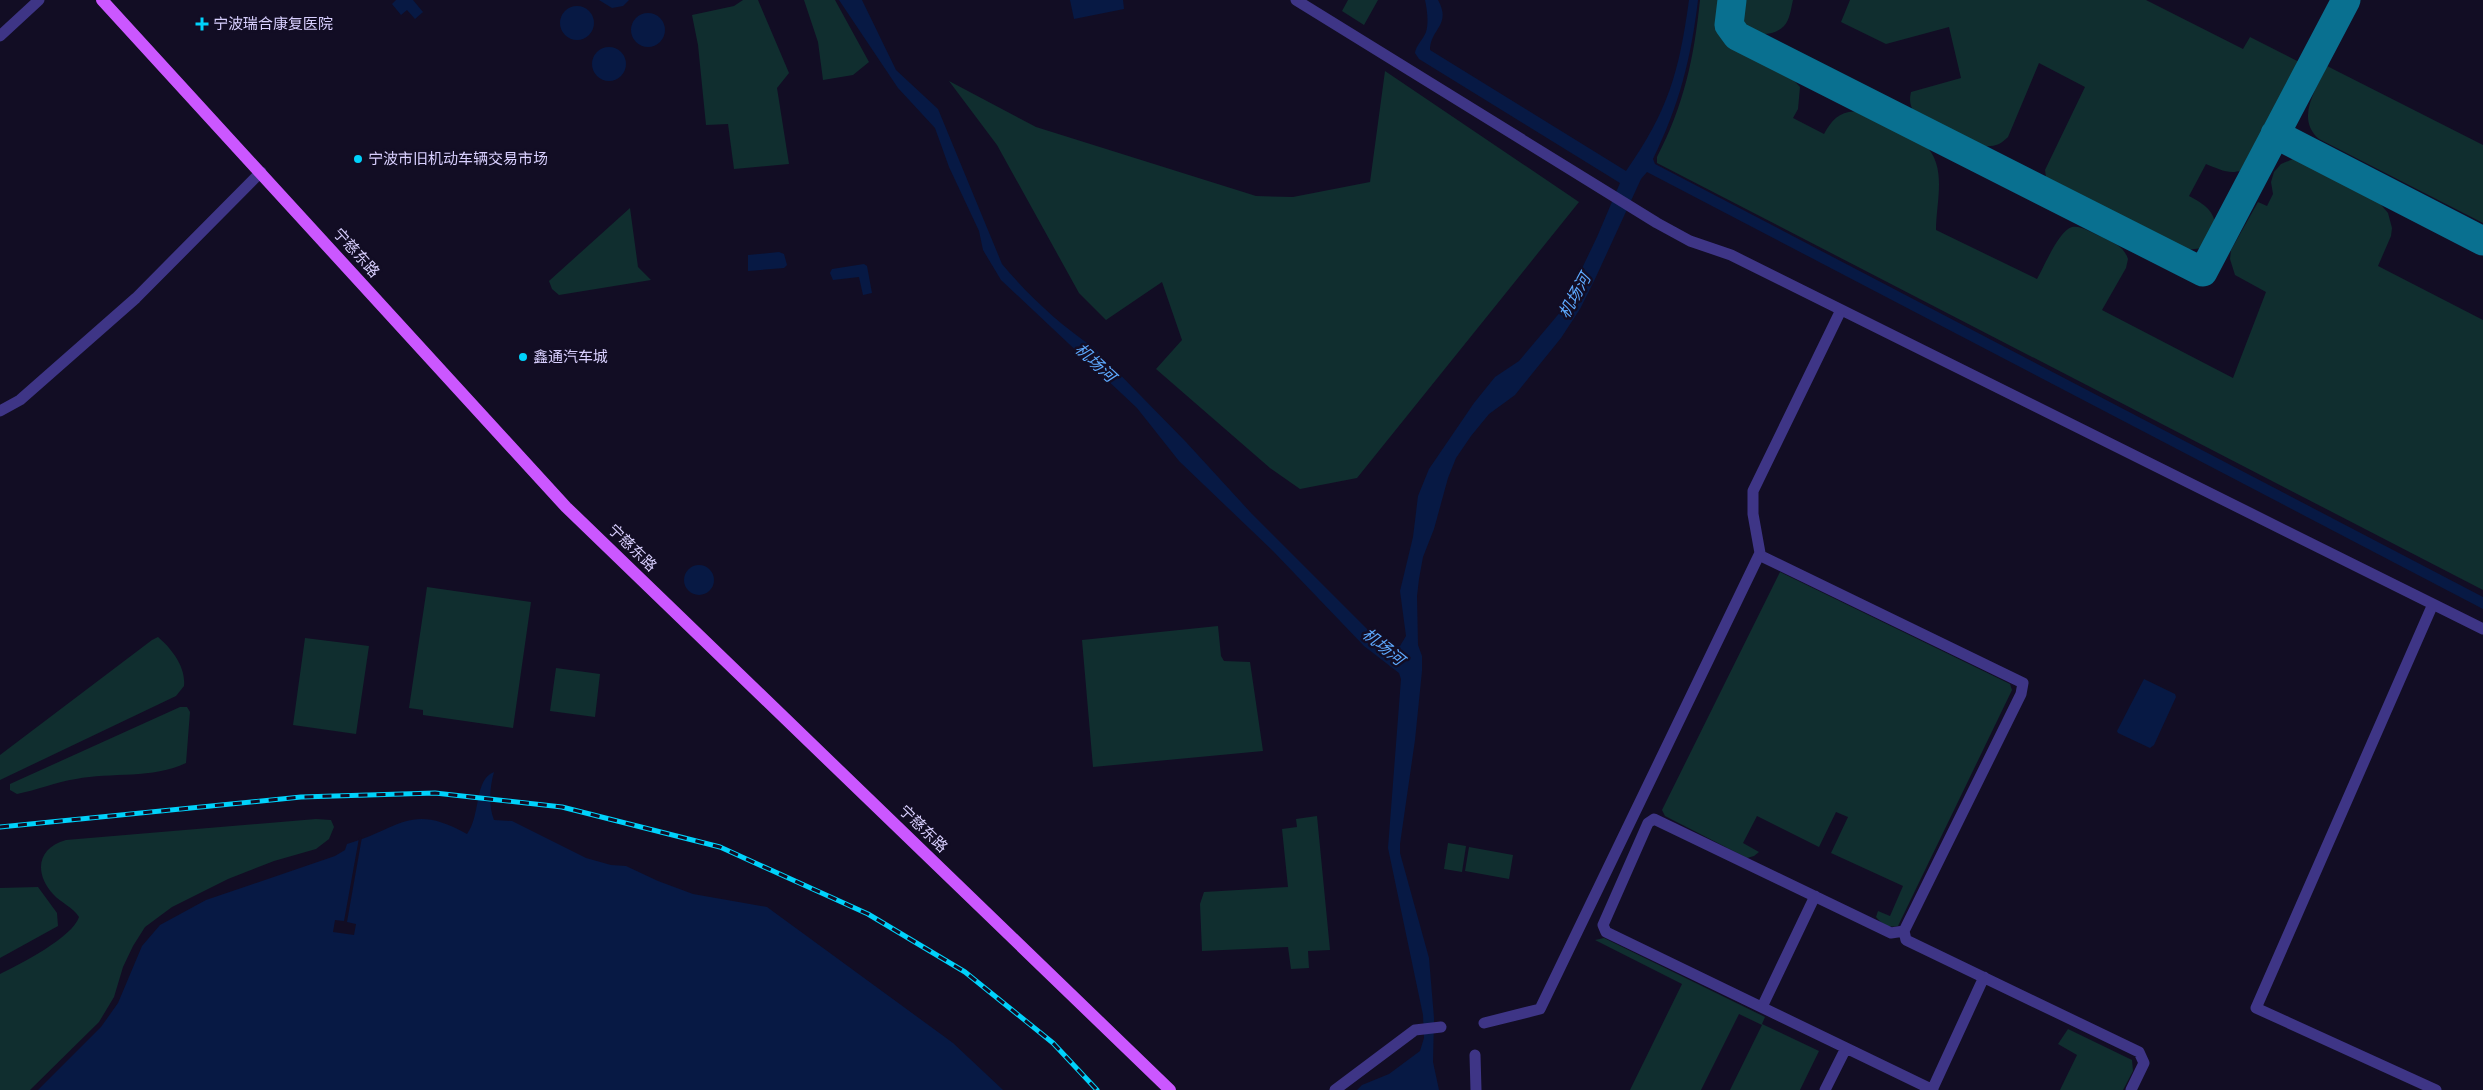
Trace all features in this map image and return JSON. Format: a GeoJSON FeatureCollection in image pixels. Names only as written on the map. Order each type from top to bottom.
{"type":"FeatureCollection","features":[{"type":"Feature","properties":{"kind":"main road","name":"宁慈东路"},"geometry":{"type":"LineString","coordinates":[[102,0],[566,507],[1170,1090]]}},
{"type":"Feature","properties":{"kind":"street"},"geometry":{"type":"LineString","coordinates":[[0,36],[39,0]]}},
{"type":"Feature","properties":{"kind":"street"},"geometry":{"type":"LineString","coordinates":[[1296,0],[1657,223],[1690,241],[1730,255],[2483,629]]}},
{"type":"Feature","properties":{"kind":"street"},"geometry":{"type":"LineString","coordinates":[[0,411],[20,400],[136,298],[260,172]]}},
{"type":"Feature","properties":{"kind":"street"},"geometry":{"type":"LineString","coordinates":[[1484,1023],[1540,1009],[1759,555],[1760,544],[1753,514],[1753,491],[1841,310]]}},
{"type":"Feature","properties":{"kind":"street"},"geometry":{"type":"LineString","coordinates":[[1759,555],[2023,683],[2021,694],[1904,931],[1906,940],[2139,1052],[2144,1063],[2131,1090]]}},
{"type":"Feature","properties":{"kind":"street"},"geometry":{"type":"LineString","coordinates":[[2433,604],[2256,1008],[2436,1090]]}},
{"type":"Feature","properties":{"kind":"street"},"geometry":{"type":"LineString","coordinates":[[1904,931],[1891,933],[1662,821],[1654,819],[1648,823],[1602,925],[1606,932],[1933,1090],[1984,978]]}},
{"type":"Feature","properties":{"kind":"street"},"geometry":{"type":"LineString","coordinates":[[1762,1007],[1816,896]]}},
{"type":"Feature","properties":{"kind":"street"},"geometry":{"type":"LineString","coordinates":[[1335,1090],[1415,1030],[1441,1028]]}},
{"type":"Feature","properties":{"kind":"street"},"geometry":{"type":"LineString","coordinates":[[1825,1090],[1846,1048]]}},
{"type":"Feature","properties":{"kind":"street"},"geometry":{"type":"LineString","coordinates":[[1475,1055],[1476,1090]]}},
{"type":"Feature","properties":{"kind":"green space"},"geometry":{"type":"Polygon","coordinates":[[[743,0],[758,0],[789,73],[777,88],[789,164],[734,169],[728,124],[706,125],[698,45],[692,15],[734,6],[743,0]]]}},
{"type":"Feature","properties":{"kind":"green space"},"geometry":{"type":"Polygon","coordinates":[[[804,0],[835,0],[869,62],[853,75],[823,80],[818,42],[804,0]]]}},
{"type":"Feature","properties":{"kind":"green space"},"geometry":{"type":"Polygon","coordinates":[[[1348,0],[1378,0],[1364,25],[1342,11],[1348,0]]]}},
{"type":"Feature","properties":{"kind":"green space"},"geometry":{"type":"Polygon","coordinates":[[[1700,0],[1720,0],[1719,21],[1724,36],[1733,46],[1745,54],[1774,67],[1800,87],[1798,109],[1793,118],[1824,134],[1838,116],[1848,112],[1860,112],[1924,144],[1936,163],[1938,173],[1939,196],[1936,230],[2037,279],[2057,242],[2067,230],[2072,227],[2079,227],[2102,237],[2121,248],[2128,259],[2126,268],[2102,310],[2233,378],[2266,292],[2235,275],[2230,259],[2231,250],[2258,202],[2267,206],[2273,194],[2271,182],[2274,172],[2281,164],[2293,159],[2309,160],[2372,194],[2388,213],[2392,228],[2391,236],[2378,266],[2483,320],[2483,590],[1657,163],[1657,157],[1681,100],[1695,42],[1700,0]]]}},
{"type":"Feature","properties":{"kind":"green space"},"geometry":{"type":"Polygon","coordinates":[[[1741,0],[1793,0],[1789,17],[1784,26],[1772,33],[1758,34],[1751,32],[1741,23],[1739,8],[1741,0]]]}},
{"type":"Feature","properties":{"kind":"green space"},"geometry":{"type":"Polygon","coordinates":[[[1850,0],[2146,0],[2243,49],[2250,37],[2301,63],[2250,165],[2239,171],[2228,172],[2206,164],[2189,196],[2205,206],[2213,215],[2215,235],[2203,248],[2186,250],[2054,183],[2046,177],[2045,170],[2085,87],[2039,63],[2008,137],[1997,145],[1983,146],[1915,114],[1911,106],[1911,92],[1961,78],[1949,27],[1886,44],[1841,22],[1850,0]]]}},
{"type":"Feature","properties":{"kind":"green space"},"geometry":{"type":"Polygon","coordinates":[[[2327,66],[2483,145],[2483,223],[2319,139],[2312,131],[2308,113],[2313,94],[2327,66]]]}},
{"type":"Feature","properties":{"kind":"green space"},"geometry":{"type":"Polygon","coordinates":[[[1385,71],[1579,202],[1357,478],[1300,489],[1270,468],[1156,369],[1182,340],[1162,282],[1106,320],[1079,293],[997,145],[949,81],[1036,127],[1256,196],[1293,197],[1370,182],[1385,71]]]}},
{"type":"Feature","properties":{"kind":"green space"},"geometry":{"type":"Polygon","coordinates":[[[630,208],[638,267],[651,280],[559,295],[552,289],[549,281],[630,208]]]}},
{"type":"Feature","properties":{"kind":"green space"},"geometry":{"type":"Polygon","coordinates":[[[1780,572],[2010,684],[2012,690],[1898,926],[1891,927],[1886,925],[1876,917],[1878,911],[1890,916],[1903,886],[1831,853],[1848,817],[1836,812],[1819,847],[1757,816],[1743,843],[1759,852],[1747,858],[1665,816],[1662,810],[1780,572]]]}},
{"type":"Feature","properties":{"kind":"green space"},"geometry":{"type":"Polygon","coordinates":[[[427,587],[531,602],[513,728],[423,715],[423,710],[409,708],[427,587]]]}},
{"type":"Feature","properties":{"kind":"green space"},"geometry":{"type":"Polygon","coordinates":[[[1218,626],[1221,656],[1224,661],[1250,662],[1263,751],[1093,767],[1082,640],[1218,626]]]}},
{"type":"Feature","properties":{"kind":"green space"},"geometry":{"type":"Polygon","coordinates":[[[158,637],[173,653],[183,672],[184,686],[176,696],[0,780],[0,755],[158,637]]]}},
{"type":"Feature","properties":{"kind":"green space"},"geometry":{"type":"Polygon","coordinates":[[[305,638],[369,646],[356,734],[293,725],[305,638]]]}},
{"type":"Feature","properties":{"kind":"green space"},"geometry":{"type":"Polygon","coordinates":[[[556,668],[600,674],[595,717],[550,711],[556,668]]]}},
{"type":"Feature","properties":{"kind":"green space"},"geometry":{"type":"Polygon","coordinates":[[[180,707],[187,707],[190,712],[186,763],[160,771],[69,780],[17,794],[10,790],[10,784],[180,707]]]}},
{"type":"Feature","properties":{"kind":"green space"},"geometry":{"type":"Polygon","coordinates":[[[1317,816],[1330,950],[1308,951],[1309,968],[1291,969],[1288,947],[1202,951],[1200,904],[1204,892],[1288,887],[1282,829],[1297,827],[1296,819],[1317,816]]]}},
{"type":"Feature","properties":{"kind":"green space"},"geometry":{"type":"Polygon","coordinates":[[[316,819],[331,820],[334,827],[329,839],[316,849],[274,861],[228,879],[172,907],[145,927],[123,967],[114,997],[99,1022],[30,1090],[0,1090],[0,974],[44,950],[67,933],[75,925],[79,917],[74,910],[53,894],[43,878],[42,862],[44,855],[49,849],[66,840],[316,819]]]}},
{"type":"Feature","properties":{"kind":"green space"},"geometry":{"type":"Polygon","coordinates":[[[1448,843],[1466,846],[1462,872],[1444,869],[1448,843]]]}},
{"type":"Feature","properties":{"kind":"green space"},"geometry":{"type":"Polygon","coordinates":[[[1469,847],[1513,855],[1509,879],[1465,871],[1469,847]]]}},
{"type":"Feature","properties":{"kind":"green space"},"geometry":{"type":"Polygon","coordinates":[[[38,887],[57,913],[58,926],[0,958],[0,888],[38,887]]]}},
{"type":"Feature","properties":{"kind":"green space"},"geometry":{"type":"Polygon","coordinates":[[[1604,938],[1765,1017],[1762,1024],[1819,1051],[1800,1090],[1730,1090],[1762,1025],[1739,1014],[1701,1090],[1630,1090],[1682,984],[1595,940],[1604,938]]]}},
{"type":"Feature","properties":{"kind":"green space"},"geometry":{"type":"Polygon","coordinates":[[[2068,1029],[2132,1060],[2133,1071],[2123,1090],[2060,1090],[2077,1055],[2058,1044],[2068,1029]]]}},
{"type":"Feature","properties":{"kind":"water"},"geometry":{"type":"Polygon","coordinates":[[[396,0],[413,0],[423,12],[415,19],[407,10],[401,15],[392,4],[396,0]]]}},
{"type":"Feature","properties":{"kind":"water"},"geometry":{"type":"Polygon","coordinates":[[[599,0],[629,0],[623,6],[612,8],[599,0]]]}},
{"type":"Feature","properties":{"kind":"water","name":"机场河"},"geometry":{"type":"Polygon","coordinates":[[[839,0],[862,0],[896,70],[938,109],[1002,264],[1045,309],[1093,347],[1186,442],[1252,514],[1374,636],[1392,647],[1400,646],[1406,636],[1400,591],[1413,537],[1418,496],[1429,469],[1474,403],[1495,377],[1519,361],[1562,310],[1597,237],[1620,183],[1419,59],[1415,53],[1426,32],[1427,12],[1425,0],[1438,0],[1443,15],[1442,21],[1433,37],[1430,50],[1626,171],[1662,110],[1676,70],[1689,0],[1698,0],[1692,42],[1683,82],[1670,120],[1653,159],[1655,164],[2483,597],[2483,609],[1647,172],[1641,179],[1580,309],[1561,338],[1515,395],[1489,414],[1456,458],[1448,478],[1434,529],[1423,557],[1417,596],[1418,645],[1422,656],[1422,671],[1400,853],[1429,958],[1434,1018],[1433,1062],[1439,1090],[1357,1090],[1362,1085],[1389,1074],[1420,1051],[1424,1038],[1423,1015],[1388,848],[1401,679],[1399,673],[1364,646],[1273,551],[1179,461],[1137,408],[1001,280],[983,250],[979,231],[949,167],[935,128],[898,88],[839,0]]]}},
{"type":"Feature","properties":{"kind":"water"},"geometry":{"type":"Polygon","coordinates":[[[1070,0],[1123,0],[1124,9],[1074,19],[1070,0]]]}},
{"type":"Feature","properties":{"kind":"water"},"geometry":{"type":"Polygon","coordinates":[[[577,6],[584,7],[589,11],[593,16],[593,30],[589,35],[584,39],[577,40],[570,39],[565,35],[561,30],[560,23],[561,16],[565,11],[570,7],[577,6]]]}},
{"type":"Feature","properties":{"kind":"water"},"geometry":{"type":"Polygon","coordinates":[[[648,13],[655,14],[660,18],[664,23],[664,37],[660,42],[655,46],[648,47],[641,46],[636,42],[632,37],[631,30],[632,23],[636,18],[641,14],[648,13]]]}},
{"type":"Feature","properties":{"kind":"water"},"geometry":{"type":"Polygon","coordinates":[[[609,47],[616,48],[621,52],[625,57],[625,71],[621,76],[616,80],[609,81],[602,80],[597,76],[593,71],[592,64],[593,57],[597,52],[602,48],[609,47]]]}},
{"type":"Feature","properties":{"kind":"water"},"geometry":{"type":"Polygon","coordinates":[[[779,252],[784,254],[787,265],[784,268],[748,271],[748,255],[779,252]]]}},
{"type":"Feature","properties":{"kind":"water"},"geometry":{"type":"Polygon","coordinates":[[[864,264],[867,266],[872,293],[863,295],[859,277],[833,280],[830,273],[832,269],[864,264]]]}},
{"type":"Feature","properties":{"kind":"water"},"geometry":{"type":"Polygon","coordinates":[[[699,565],[710,569],[714,580],[710,591],[699,595],[688,591],[684,580],[688,569],[699,565]]]}},
{"type":"Feature","properties":{"kind":"water"},"geometry":{"type":"Polygon","coordinates":[[[2144,679],[2175,694],[2176,697],[2154,745],[2150,748],[2117,731],[2144,679]]]}},
{"type":"Feature","properties":{"kind":"water"},"geometry":{"type":"Polygon","coordinates":[[[494,772],[490,796],[494,820],[512,821],[586,858],[611,865],[626,866],[658,881],[693,894],[767,907],[953,1043],[1003,1090],[38,1090],[101,1027],[118,1003],[142,946],[160,925],[206,900],[335,856],[345,850],[347,844],[406,821],[418,819],[432,820],[467,834],[474,817],[483,782],[494,772]]]}},
{"type":"Feature","properties":{"kind":"pier"},"geometry":{"type":"Polygon","coordinates":[[[362,837],[347,922],[356,924],[354,935],[333,932],[335,920],[344,921],[359,838],[362,837]]]}},
{"type":"Feature","properties":{"kind":"taxiway"},"geometry":{"type":"LineString","coordinates":[[1732,0],[1729,25],[1737,36],[2203,272],[2346,0]]}},
{"type":"Feature","properties":{"kind":"taxiway"},"geometry":{"type":"LineString","coordinates":[[2275,134],[2483,241]]}},
{"type":"Feature","properties":{"kind":"railway"},"geometry":{"type":"LineString","coordinates":[[0,827],[301,797],[435,793],[562,807],[720,847],[868,914],[965,972],[1053,1043],[1097,1090]]}},
{"type":"Feature","properties":{"kind":"place","name":"宁波瑞合康复医院"},"geometry":{"type":"Point","coordinates":[202,24]}},
{"type":"Feature","properties":{"kind":"place","name":"宁波市旧机动车辆交易市场"},"geometry":{"type":"Point","coordinates":[358,159]}},
{"type":"Feature","properties":{"kind":"place","name":"鑫通汽车城"},"geometry":{"type":"Point","coordinates":[523,357]}}]}
